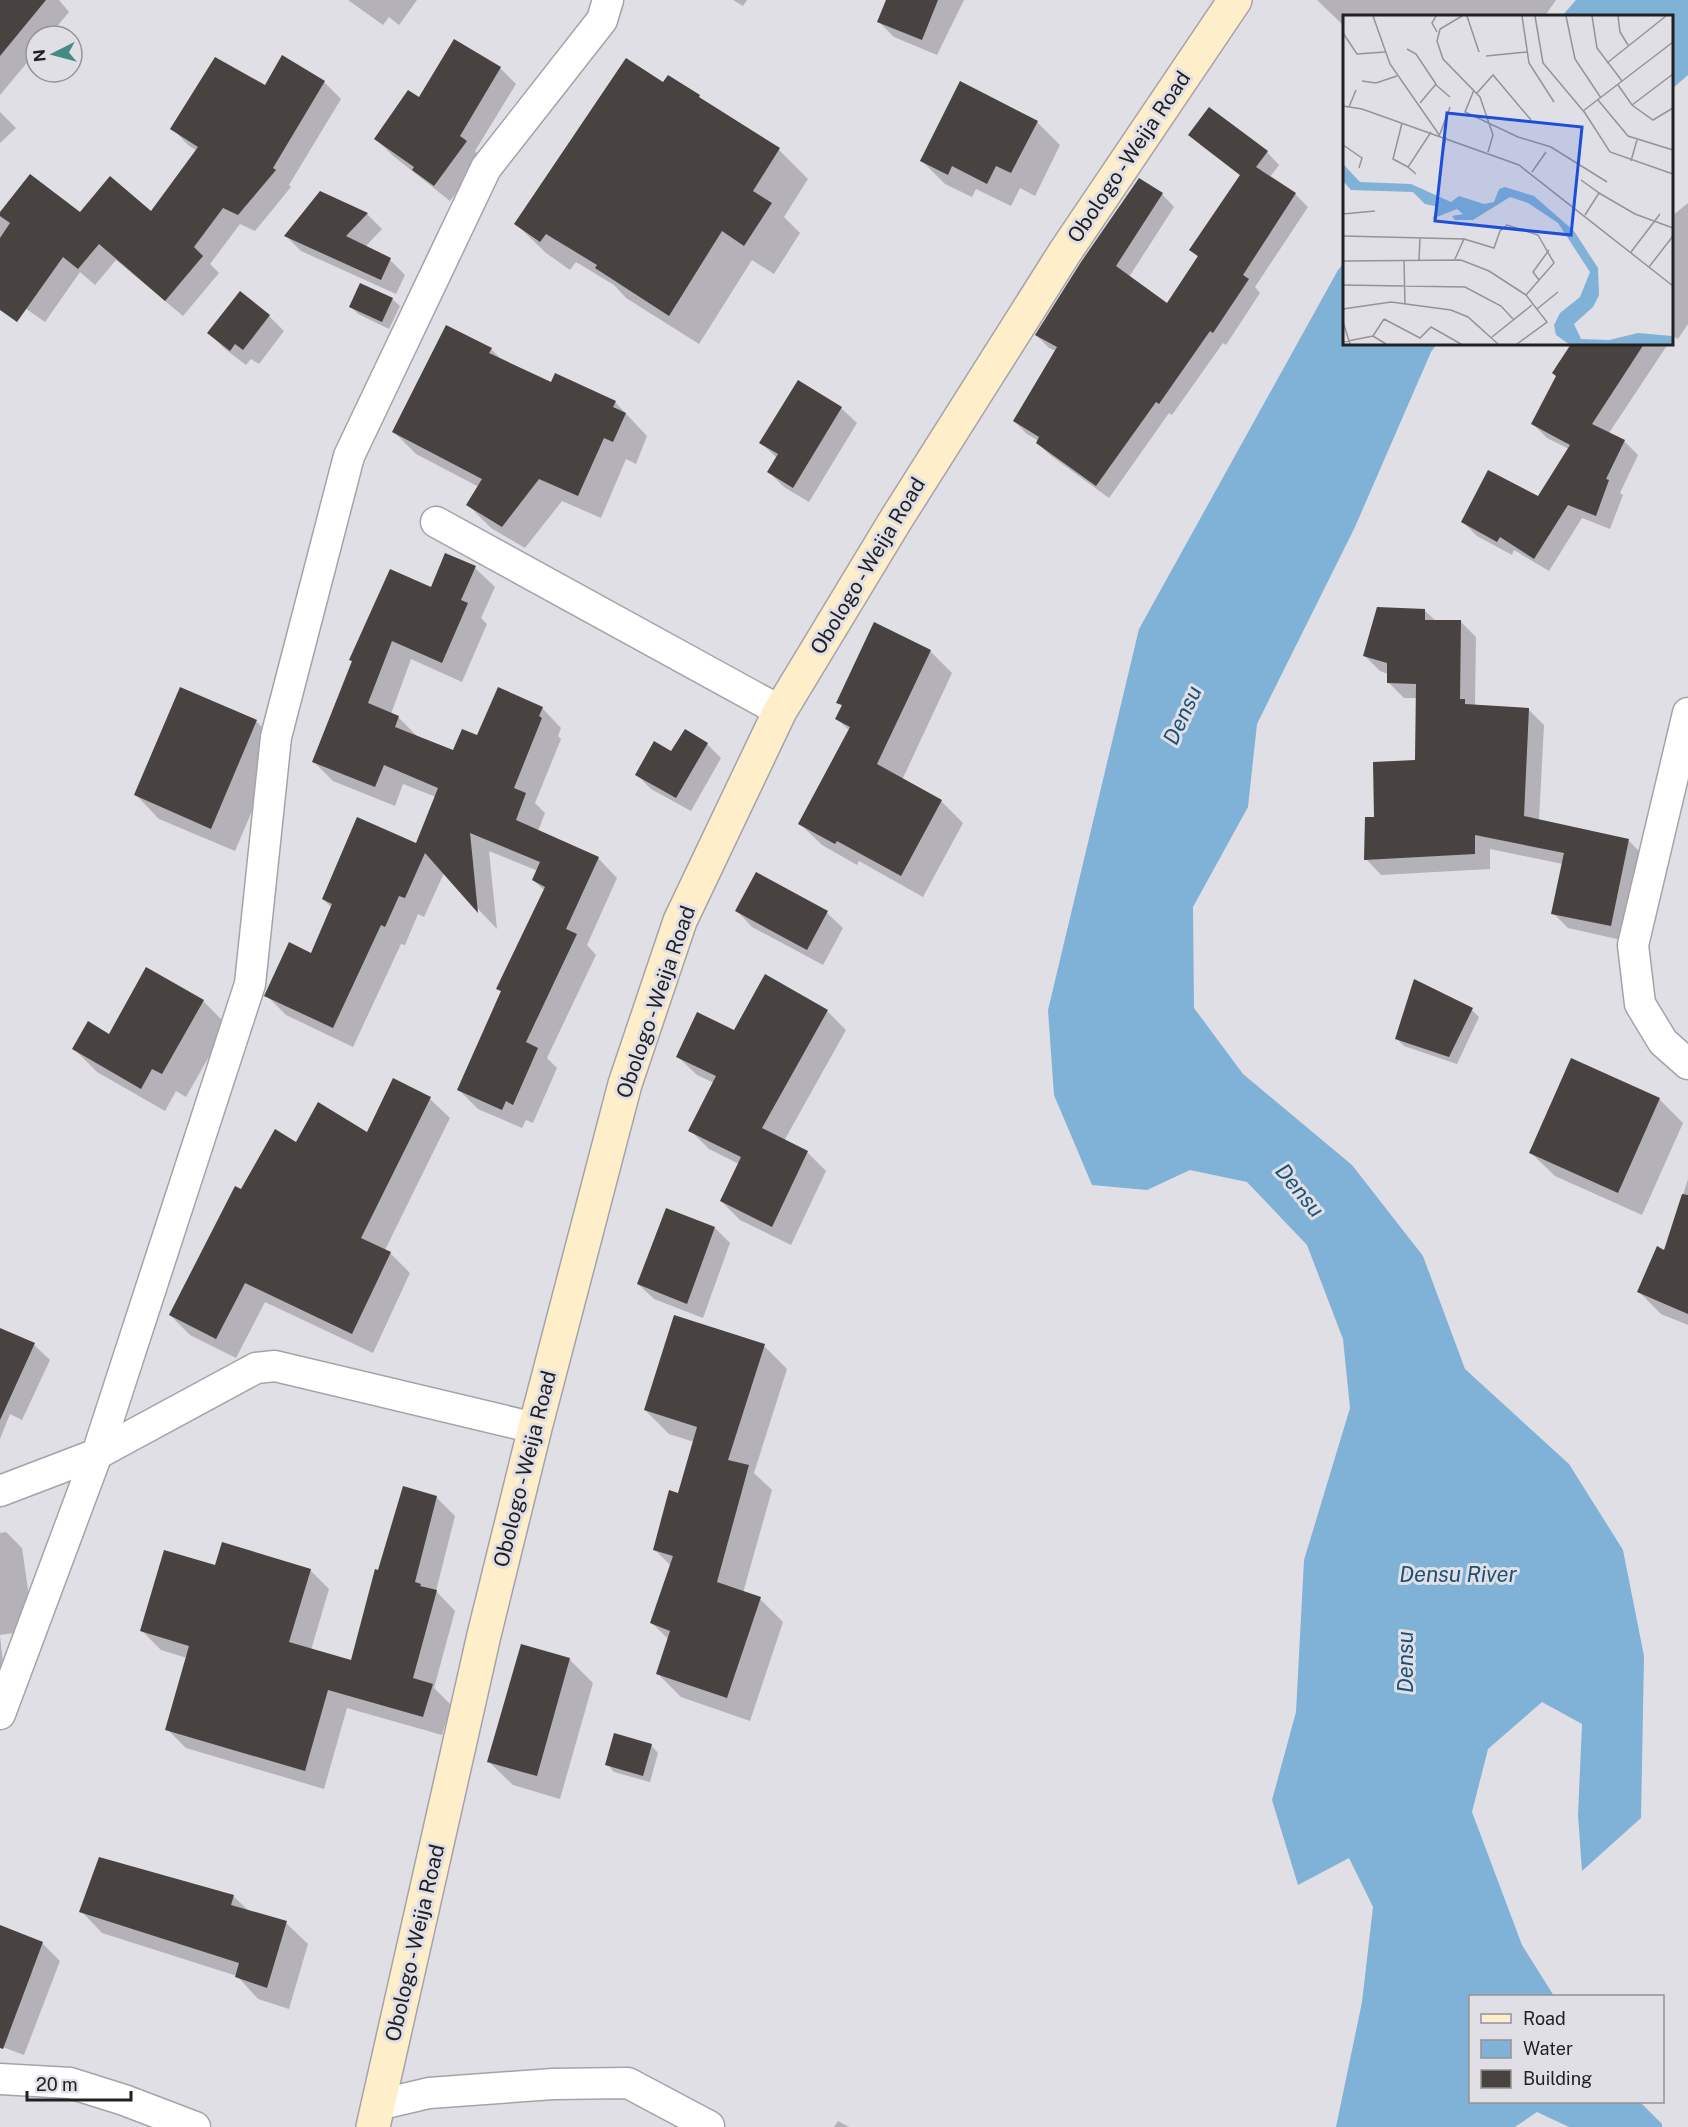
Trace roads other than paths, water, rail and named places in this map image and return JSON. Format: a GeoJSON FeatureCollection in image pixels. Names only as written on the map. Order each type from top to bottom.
{"type":"FeatureCollection","features":[{"type":"Feature","properties":{"kind":"street"},"geometry":{"type":"LineString","coordinates":[[0,1714],[97,1454],[250,984],[276,737],[349,456],[486,168],[602,20],[608,0]]}},
{"type":"Feature","properties":{"kind":"street","name":"Obologo - Weija Road"},"geometry":{"type":"LineString","coordinates":[[375,2116],[484,1635],[535,1428],[625,1084],[677,932],[780,711],[895,521],[1065,252],[1235,0]]}},
{"type":"Feature","properties":{"kind":"street"},"geometry":{"type":"LineString","coordinates":[[436,522],[780,711]]}},
{"type":"Feature","properties":{"kind":"street"},"geometry":{"type":"LineString","coordinates":[[1688,713],[1633,945],[1640,1004],[1663,1042],[1688,1064]]}},
{"type":"Feature","properties":{"kind":"street"},"geometry":{"type":"LineString","coordinates":[[0,1491],[97,1454],[256,1368],[275,1366],[535,1428]]}},
{"type":"Feature","properties":{"kind":"street"},"geometry":{"type":"LineString","coordinates":[[0,2079],[70,2083],[124,2100],[195,2127]]}},
{"type":"Feature","properties":{"kind":"street"},"geometry":{"type":"LineString","coordinates":[[375,2116],[429,2092],[628,2082],[709,2126]]}},
{"type":"Feature","properties":{"kind":"water"},"geometry":{"type":"Polygon","coordinates":[[[1576,0],[1688,0],[1688,75],[1673,88],[1673,15],[1563,15],[1576,0]]]}},
{"type":"Feature","properties":{"kind":"water","name":"Densu River"},"geometry":{"type":"Polygon","coordinates":[[[1343,264],[1343,345],[1436,345],[1431,352],[1355,527],[1257,724],[1248,807],[1193,907],[1194,1008],[1243,1074],[1352,1165],[1423,1256],[1465,1369],[1569,1464],[1623,1550],[1644,1656],[1641,1818],[1582,1871],[1578,1815],[1582,1724],[1542,1702],[1488,1749],[1472,1812],[1522,1945],[1553,1995],[1469,1995],[1469,2103],[1641,2103],[1662,2124],[1662,2127],[1569,2127],[1537,2112],[1515,2127],[1336,2127],[1362,2002],[1373,1907],[1349,1858],[1298,1885],[1272,1800],[1296,1712],[1304,1560],[1350,1408],[1343,1339],[1307,1245],[1247,1182],[1190,1170],[1147,1190],[1092,1185],[1054,1095],[1048,1010],[1139,629],[1343,264]]]}},
{"type":"Feature","properties":{"kind":"water label","name":"Densu"},"geometry":{"type":"Point","coordinates":[1182,715]}},
{"type":"Feature","properties":{"kind":"water label","name":"Densu"},"geometry":{"type":"Point","coordinates":[1300,1190]}},
{"type":"Feature","properties":{"kind":"water label","name":"Densu"},"geometry":{"type":"Point","coordinates":[1405,1662]}}]}
